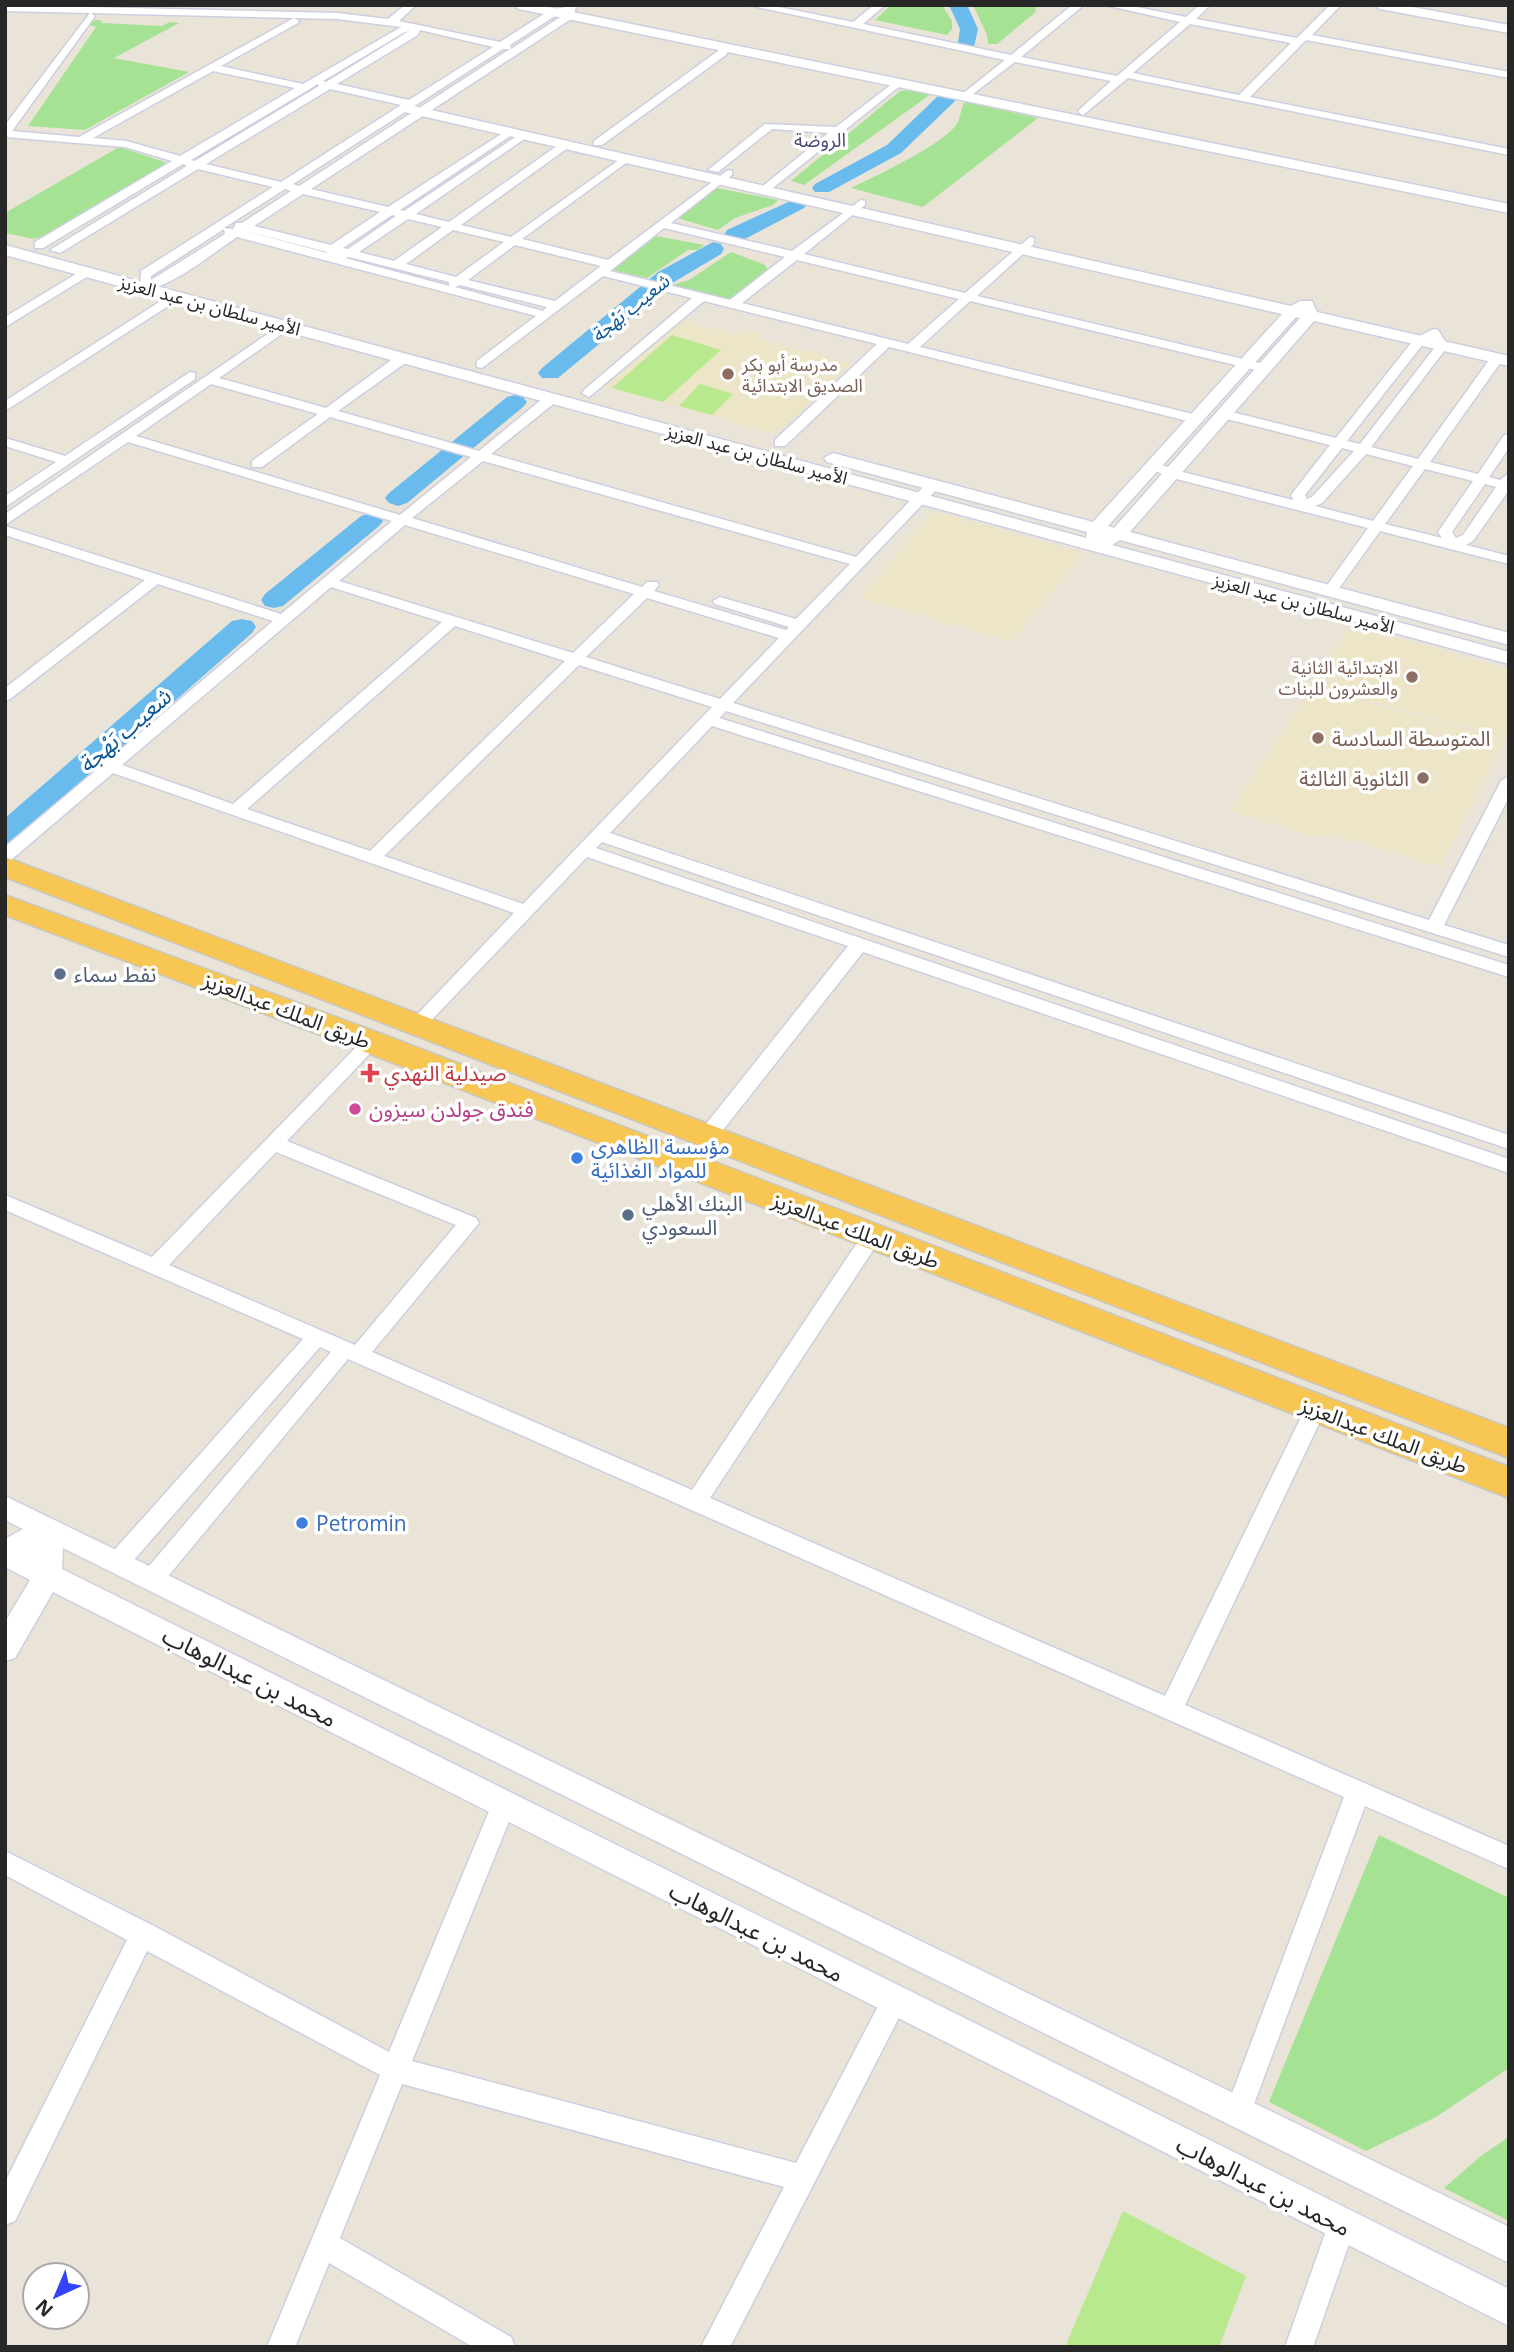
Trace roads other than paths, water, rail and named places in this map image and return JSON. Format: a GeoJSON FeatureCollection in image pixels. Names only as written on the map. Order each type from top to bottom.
{"type":"FeatureCollection","features":[{"type":"Feature","properties":{"kind":"highway","name":"طريق الملك عبدالعزيز"},"geometry":{"type":"LineString","coordinates":[[5,866],[1509,1443]]}},
{"type":"Feature","properties":{"kind":"highway","name":"طريق الملك عبدالعزيز"},"geometry":{"type":"LineString","coordinates":[[5,904],[371,1042],[1509,1483]]}},
{"type":"Feature","properties":{"kind":"street"},"geometry":{"type":"LineString","coordinates":[[47,248],[182,160],[308,85],[395,27],[411,5]]}},
{"type":"Feature","properties":{"kind":"street"},"geometry":{"type":"LineString","coordinates":[[519,5],[565,10],[970,93],[1509,209]]}},
{"type":"Feature","properties":{"kind":"street"},"geometry":{"type":"LineString","coordinates":[[753,5],[1013,58],[1242,98],[1509,152]]}},
{"type":"Feature","properties":{"kind":"street"},"geometry":{"type":"LineString","coordinates":[[855,26],[880,5]]}},
{"type":"Feature","properties":{"kind":"street"},"geometry":{"type":"LineString","coordinates":[[970,93],[1079,5]]}},
{"type":"Feature","properties":{"kind":"street"},"geometry":{"type":"LineString","coordinates":[[1110,5],[1509,75]]}},
{"type":"Feature","properties":{"kind":"street"},"geometry":{"type":"LineString","coordinates":[[1083,112],[1205,5]]}},
{"type":"Feature","properties":{"kind":"street"},"geometry":{"type":"LineString","coordinates":[[1242,98],[1336,5]]}},
{"type":"Feature","properties":{"kind":"street"},"geometry":{"type":"LineString","coordinates":[[1380,5],[1509,29]]}},
{"type":"Feature","properties":{"kind":"street"},"geometry":{"type":"LineString","coordinates":[[1423,5],[1509,21]]}},
{"type":"Feature","properties":{"kind":"street"},"geometry":{"type":"LineString","coordinates":[[5,8],[194,9],[337,16],[395,27]]}},
{"type":"Feature","properties":{"kind":"street"},"geometry":{"type":"LineString","coordinates":[[144,281],[219,226],[285,184],[514,51],[565,10]]}},
{"type":"Feature","properties":{"kind":"street"},"geometry":{"type":"LineString","coordinates":[[164,279],[304,188],[499,48],[565,10],[725,48],[897,83],[1083,112],[1509,200]]}},
{"type":"Feature","properties":{"kind":"street"},"geometry":{"type":"LineString","coordinates":[[5,14],[333,22],[414,29],[514,51]]}},
{"type":"Feature","properties":{"kind":"street"},"geometry":{"type":"LineString","coordinates":[[5,133],[90,16]]}},
{"type":"Feature","properties":{"kind":"street"},"geometry":{"type":"LineString","coordinates":[[81,140],[295,21]]}},
{"type":"Feature","properties":{"kind":"street"},"geometry":{"type":"LineString","coordinates":[[47,248],[197,164],[328,85],[414,29]]}},
{"type":"Feature","properties":{"kind":"street"},"geometry":{"type":"LineString","coordinates":[[598,143],[722,53],[725,48]]}},
{"type":"Feature","properties":{"kind":"street"},"geometry":{"type":"LineString","coordinates":[[211,67],[308,85],[328,85],[565,145],[720,174]]}},
{"type":"Feature","properties":{"kind":"street"},"geometry":{"type":"LineString","coordinates":[[769,187],[897,83]]}},
{"type":"Feature","properties":{"kind":"street"},"geometry":{"type":"LineString","coordinates":[[416,106],[598,143],[769,187],[1025,245],[1419,341],[1438,340]]}},
{"type":"Feature","properties":{"kind":"street"},"geometry":{"type":"LineString","coordinates":[[482,364],[662,224],[720,174],[769,126],[839,130]]}},
{"type":"Feature","properties":{"kind":"street"},"geometry":{"type":"LineString","coordinates":[[5,133],[126,144],[197,164],[515,241],[646,283],[1196,419]]}},
{"type":"Feature","properties":{"kind":"street"},"geometry":{"type":"LineString","coordinates":[[332,253],[391,210],[516,133]]}},
{"type":"Feature","properties":{"kind":"street"},"geometry":{"type":"LineString","coordinates":[[352,252],[516,133]]}},
{"type":"Feature","properties":{"kind":"street"},"geometry":{"type":"LineString","coordinates":[[398,264],[565,145]]}},
{"type":"Feature","properties":{"kind":"street"},"geometry":{"type":"LineString","coordinates":[[444,283],[500,237],[618,157]]}},
{"type":"Feature","properties":{"kind":"street"},"geometry":{"type":"LineString","coordinates":[[461,281],[618,157]]}},
{"type":"Feature","properties":{"kind":"street"},"geometry":{"type":"LineString","coordinates":[[733,304],[855,206]]}},
{"type":"Feature","properties":{"kind":"street"},"geometry":{"type":"LineString","coordinates":[[662,224],[1264,368]]}},
{"type":"Feature","properties":{"kind":"street"},"geometry":{"type":"LineString","coordinates":[[219,226],[246,226],[545,315]]}},
{"type":"Feature","properties":{"kind":"street"},"geometry":{"type":"LineString","coordinates":[[219,226],[233,234],[332,253],[352,252],[398,264],[444,283],[461,281],[558,306]]}},
{"type":"Feature","properties":{"kind":"street","name":"الأمير سلطان بن عبد العزيز"},"geometry":{"type":"LineString","coordinates":[[5,236],[144,281],[175,296],[1509,658]]}},
{"type":"Feature","properties":{"kind":"street"},"geometry":{"type":"LineString","coordinates":[[911,348],[1025,245]]}},
{"type":"Feature","properties":{"kind":"street","name":"الأمير سلطان بن عبد العزيز"},"geometry":{"type":"LineString","coordinates":[[5,250],[86,272],[144,281],[164,279],[1509,639]]}},
{"type":"Feature","properties":{"kind":"street"},"geometry":{"type":"LineString","coordinates":[[5,323],[86,272]]}},
{"type":"Feature","properties":{"kind":"street"},"geometry":{"type":"LineString","coordinates":[[5,407],[175,296]]}},
{"type":"Feature","properties":{"kind":"street"},"geometry":{"type":"LineString","coordinates":[[590,393],[702,296]]}},
{"type":"Feature","properties":{"kind":"street"},"geometry":{"type":"LineString","coordinates":[[1303,311],[1505,357],[1379,521],[1330,591]]}},
{"type":"Feature","properties":{"kind":"street"},"geometry":{"type":"LineString","coordinates":[[1093,547],[1118,534],[1168,468],[1196,419],[1245,364],[1303,311]]}},
{"type":"Feature","properties":{"kind":"street"},"geometry":{"type":"LineString","coordinates":[[1093,547],[1097,528],[1168,468],[1224,414],[1264,368],[1303,311]]}},
{"type":"Feature","properties":{"kind":"street"},"geometry":{"type":"LineString","coordinates":[[5,521],[209,379],[277,324]]}},
{"type":"Feature","properties":{"kind":"street"},"geometry":{"type":"LineString","coordinates":[[5,503],[277,324]]}},
{"type":"Feature","properties":{"kind":"street"},"geometry":{"type":"LineString","coordinates":[[1317,500],[1363,449],[1438,340]]}},
{"type":"Feature","properties":{"kind":"street"},"geometry":{"type":"LineString","coordinates":[[1300,500],[1338,443],[1419,341]]}},
{"type":"Feature","properties":{"kind":"street"},"geometry":{"type":"LineString","coordinates":[[779,443],[887,342]]}},
{"type":"Feature","properties":{"kind":"street"},"geometry":{"type":"LineString","coordinates":[[257,464],[403,358]]}},
{"type":"Feature","properties":{"kind":"street"},"geometry":{"type":"LineString","coordinates":[[209,379],[859,562]]}},
{"type":"Feature","properties":{"kind":"street"},"geometry":{"type":"LineString","coordinates":[[5,856],[408,515],[475,454],[552,398]]}},
{"type":"Feature","properties":{"kind":"street"},"geometry":{"type":"LineString","coordinates":[[1224,414],[1481,479],[1507,482],[1468,538],[1453,545]]}},
{"type":"Feature","properties":{"kind":"street"},"geometry":{"type":"LineString","coordinates":[[132,433],[257,464],[408,515]]}},
{"type":"Feature","properties":{"kind":"street"},"geometry":{"type":"LineString","coordinates":[[132,433],[794,630]]}},
{"type":"Feature","properties":{"kind":"street"},"geometry":{"type":"LineString","coordinates":[[1445,532],[1509,438]]}},
{"type":"Feature","properties":{"kind":"street"},"geometry":{"type":"LineString","coordinates":[[5,442],[66,461]]}},
{"type":"Feature","properties":{"kind":"street"},"geometry":{"type":"LineString","coordinates":[[1168,468],[1379,521],[1445,532],[1509,548]]}},
{"type":"Feature","properties":{"kind":"street"},"geometry":{"type":"LineString","coordinates":[[418,1024],[933,485]]}},
{"type":"Feature","properties":{"kind":"street"},"geometry":{"type":"LineString","coordinates":[[1300,500],[1317,500],[1453,545],[1509,560]]}},
{"type":"Feature","properties":{"kind":"street"},"geometry":{"type":"LineString","coordinates":[[5,530],[284,620]]}},
{"type":"Feature","properties":{"kind":"street"},"geometry":{"type":"LineString","coordinates":[[1445,532],[1453,545]]}},
{"type":"Feature","properties":{"kind":"street"},"geometry":{"type":"LineString","coordinates":[[5,696],[156,579]]}},
{"type":"Feature","properties":{"kind":"street"},"geometry":{"type":"LineString","coordinates":[[329,582],[1509,951]]}},
{"type":"Feature","properties":{"kind":"street"},"geometry":{"type":"LineString","coordinates":[[373,858],[650,587]]}},
{"type":"Feature","properties":{"kind":"street"},"geometry":{"type":"LineString","coordinates":[[236,810],[452,621]]}},
{"type":"Feature","properties":{"kind":"street"},"geometry":{"type":"LineString","coordinates":[[708,720],[1509,971]]}},
{"type":"Feature","properties":{"kind":"street"},"geometry":{"type":"LineString","coordinates":[[111,767],[526,911]]}},
{"type":"Feature","properties":{"kind":"street"},"geometry":{"type":"LineString","coordinates":[[1434,927],[1509,781]]}},
{"type":"Feature","properties":{"kind":"street"},"geometry":{"type":"LineString","coordinates":[[598,835],[1509,1142]]}},
{"type":"Feature","properties":{"kind":"street"},"geometry":{"type":"LineString","coordinates":[[584,850],[1509,1166]]}},
{"type":"Feature","properties":{"kind":"street"},"geometry":{"type":"LineString","coordinates":[[709,1134],[859,945]]}},
{"type":"Feature","properties":{"kind":"street"},"geometry":{"type":"LineString","coordinates":[[155,1267],[371,1042]]}},
{"type":"Feature","properties":{"kind":"street"},"geometry":{"type":"LineString","coordinates":[[152,1579],[351,1352],[469,1223],[272,1143]]}},
{"type":"Feature","properties":{"kind":"street"},"geometry":{"type":"LineString","coordinates":[[8,1208],[155,1267],[696,1501],[1509,1858]]}},
{"type":"Feature","properties":{"kind":"street"},"geometry":{"type":"LineString","coordinates":[[696,1501],[872,1236]]}},
{"type":"Feature","properties":{"kind":"street"},"geometry":{"type":"LineString","coordinates":[[118,1562],[317,1337]]}},
{"type":"Feature","properties":{"kind":"street"},"geometry":{"type":"LineString","coordinates":[[1171,1709],[1315,1409]]}},
{"type":"Feature","properties":{"kind":"street","name":"محمد بن عبدالوهاب"},"geometry":{"type":"LineString","coordinates":[[5,1507],[1509,2245]]}},
{"type":"Feature","properties":{"kind":"street"},"geometry":{"type":"LineString","coordinates":[[5,1553],[49,1528]]}},
{"type":"Feature","properties":{"kind":"street"},"geometry":{"type":"LineString","coordinates":[[5,1648],[48,1575],[49,1528]]}},
{"type":"Feature","properties":{"kind":"street","name":"محمد بن عبدالوهاب"},"geometry":{"type":"LineString","coordinates":[[5,1553],[1509,2308]]}},
{"type":"Feature","properties":{"kind":"street"},"geometry":{"type":"LineString","coordinates":[[1238,2112],[1357,1792]]}},
{"type":"Feature","properties":{"kind":"street"},"geometry":{"type":"LineString","coordinates":[[281,2347],[504,1804]]}},
{"type":"Feature","properties":{"kind":"street"},"geometry":{"type":"LineString","coordinates":[[5,1862],[396,2069],[802,2178]]}},
{"type":"Feature","properties":{"kind":"street"},"geometry":{"type":"LineString","coordinates":[[5,2211],[143,1933]]}},
{"type":"Feature","properties":{"kind":"street"},"geometry":{"type":"LineString","coordinates":[[715,2347],[895,2000]]}},
{"type":"Feature","properties":{"kind":"street"},"geometry":{"type":"LineString","coordinates":[[1299,2347],[1342,2224]]}},
{"type":"Feature","properties":{"kind":"street"},"geometry":{"type":"LineString","coordinates":[[323,2244],[501,2347]]}},
{"type":"Feature","properties":{"kind":"waterway","name":"شعيب بَهْجة"},"geometry":{"type":"LineString","coordinates":[[958,5],[969,29],[967,43]]}},
{"type":"Feature","properties":{"kind":"waterway","name":"شعيب بَهْجة"},"geometry":{"type":"LineString","coordinates":[[822,188],[894,149],[947,98]]}},
{"type":"Feature","properties":{"kind":"waterway","name":"شعيب بَهْجة"},"geometry":{"type":"LineString","coordinates":[[735,235],[797,204]]}},
{"type":"Feature","properties":{"kind":"waterway","name":"شعيب بَهْجة"},"geometry":{"type":"LineString","coordinates":[[550,373],[666,277],[713,249]]}},
{"type":"Feature","properties":{"kind":"waterway","name":"شعيب بَهْجة"},"geometry":{"type":"LineString","coordinates":[[398,498],[515,402]]}},
{"type":"Feature","properties":{"kind":"waterway","name":"شعيب بَهْجة"},"geometry":{"type":"LineString","coordinates":[[274,600],[370,521]]}},
{"type":"Feature","properties":{"kind":"waterway","name":"شعيب بَهْجة"},"geometry":{"type":"LineString","coordinates":[[5,834],[242,627]]}},
{"type":"Feature","properties":{"kind":"place","name":"مدرسة أبو بكر الصديق الابتدائية"},"geometry":{"type":"Point","coordinates":[728,374]}},
{"type":"Feature","properties":{"kind":"place","name":"الابتدائية الثانية والعشرون للبنات"},"geometry":{"type":"Point","coordinates":[1412,677]}},
{"type":"Feature","properties":{"kind":"place","name":"المتوسطة السادسة"},"geometry":{"type":"Point","coordinates":[1318,738]}},
{"type":"Feature","properties":{"kind":"place","name":"الثانوية الثالثة"},"geometry":{"type":"Point","coordinates":[1423,778]}},
{"type":"Feature","properties":{"kind":"place","name":"نفط سماء"},"geometry":{"type":"Point","coordinates":[60,974]}},
{"type":"Feature","properties":{"kind":"place","name":"صيدلية النهدي"},"geometry":{"type":"Point","coordinates":[370,1073]}},
{"type":"Feature","properties":{"kind":"place","name":"فندق جولدن سيزون"},"geometry":{"type":"Point","coordinates":[355,1109]}},
{"type":"Feature","properties":{"kind":"place","name":"مؤسسة الظاهري للمواد الغذائية"},"geometry":{"type":"Point","coordinates":[577,1158]}},
{"type":"Feature","properties":{"kind":"place","name":"البنك الأهلي السعودي"},"geometry":{"type":"Point","coordinates":[628,1215]}},
{"type":"Feature","properties":{"kind":"place","name":"Petromin"},"geometry":{"type":"Point","coordinates":[302,1523]}},
{"type":"Feature","properties":{"kind":"district","name":"الروضة"},"geometry":{"type":"Point","coordinates":[820,140]}}]}
